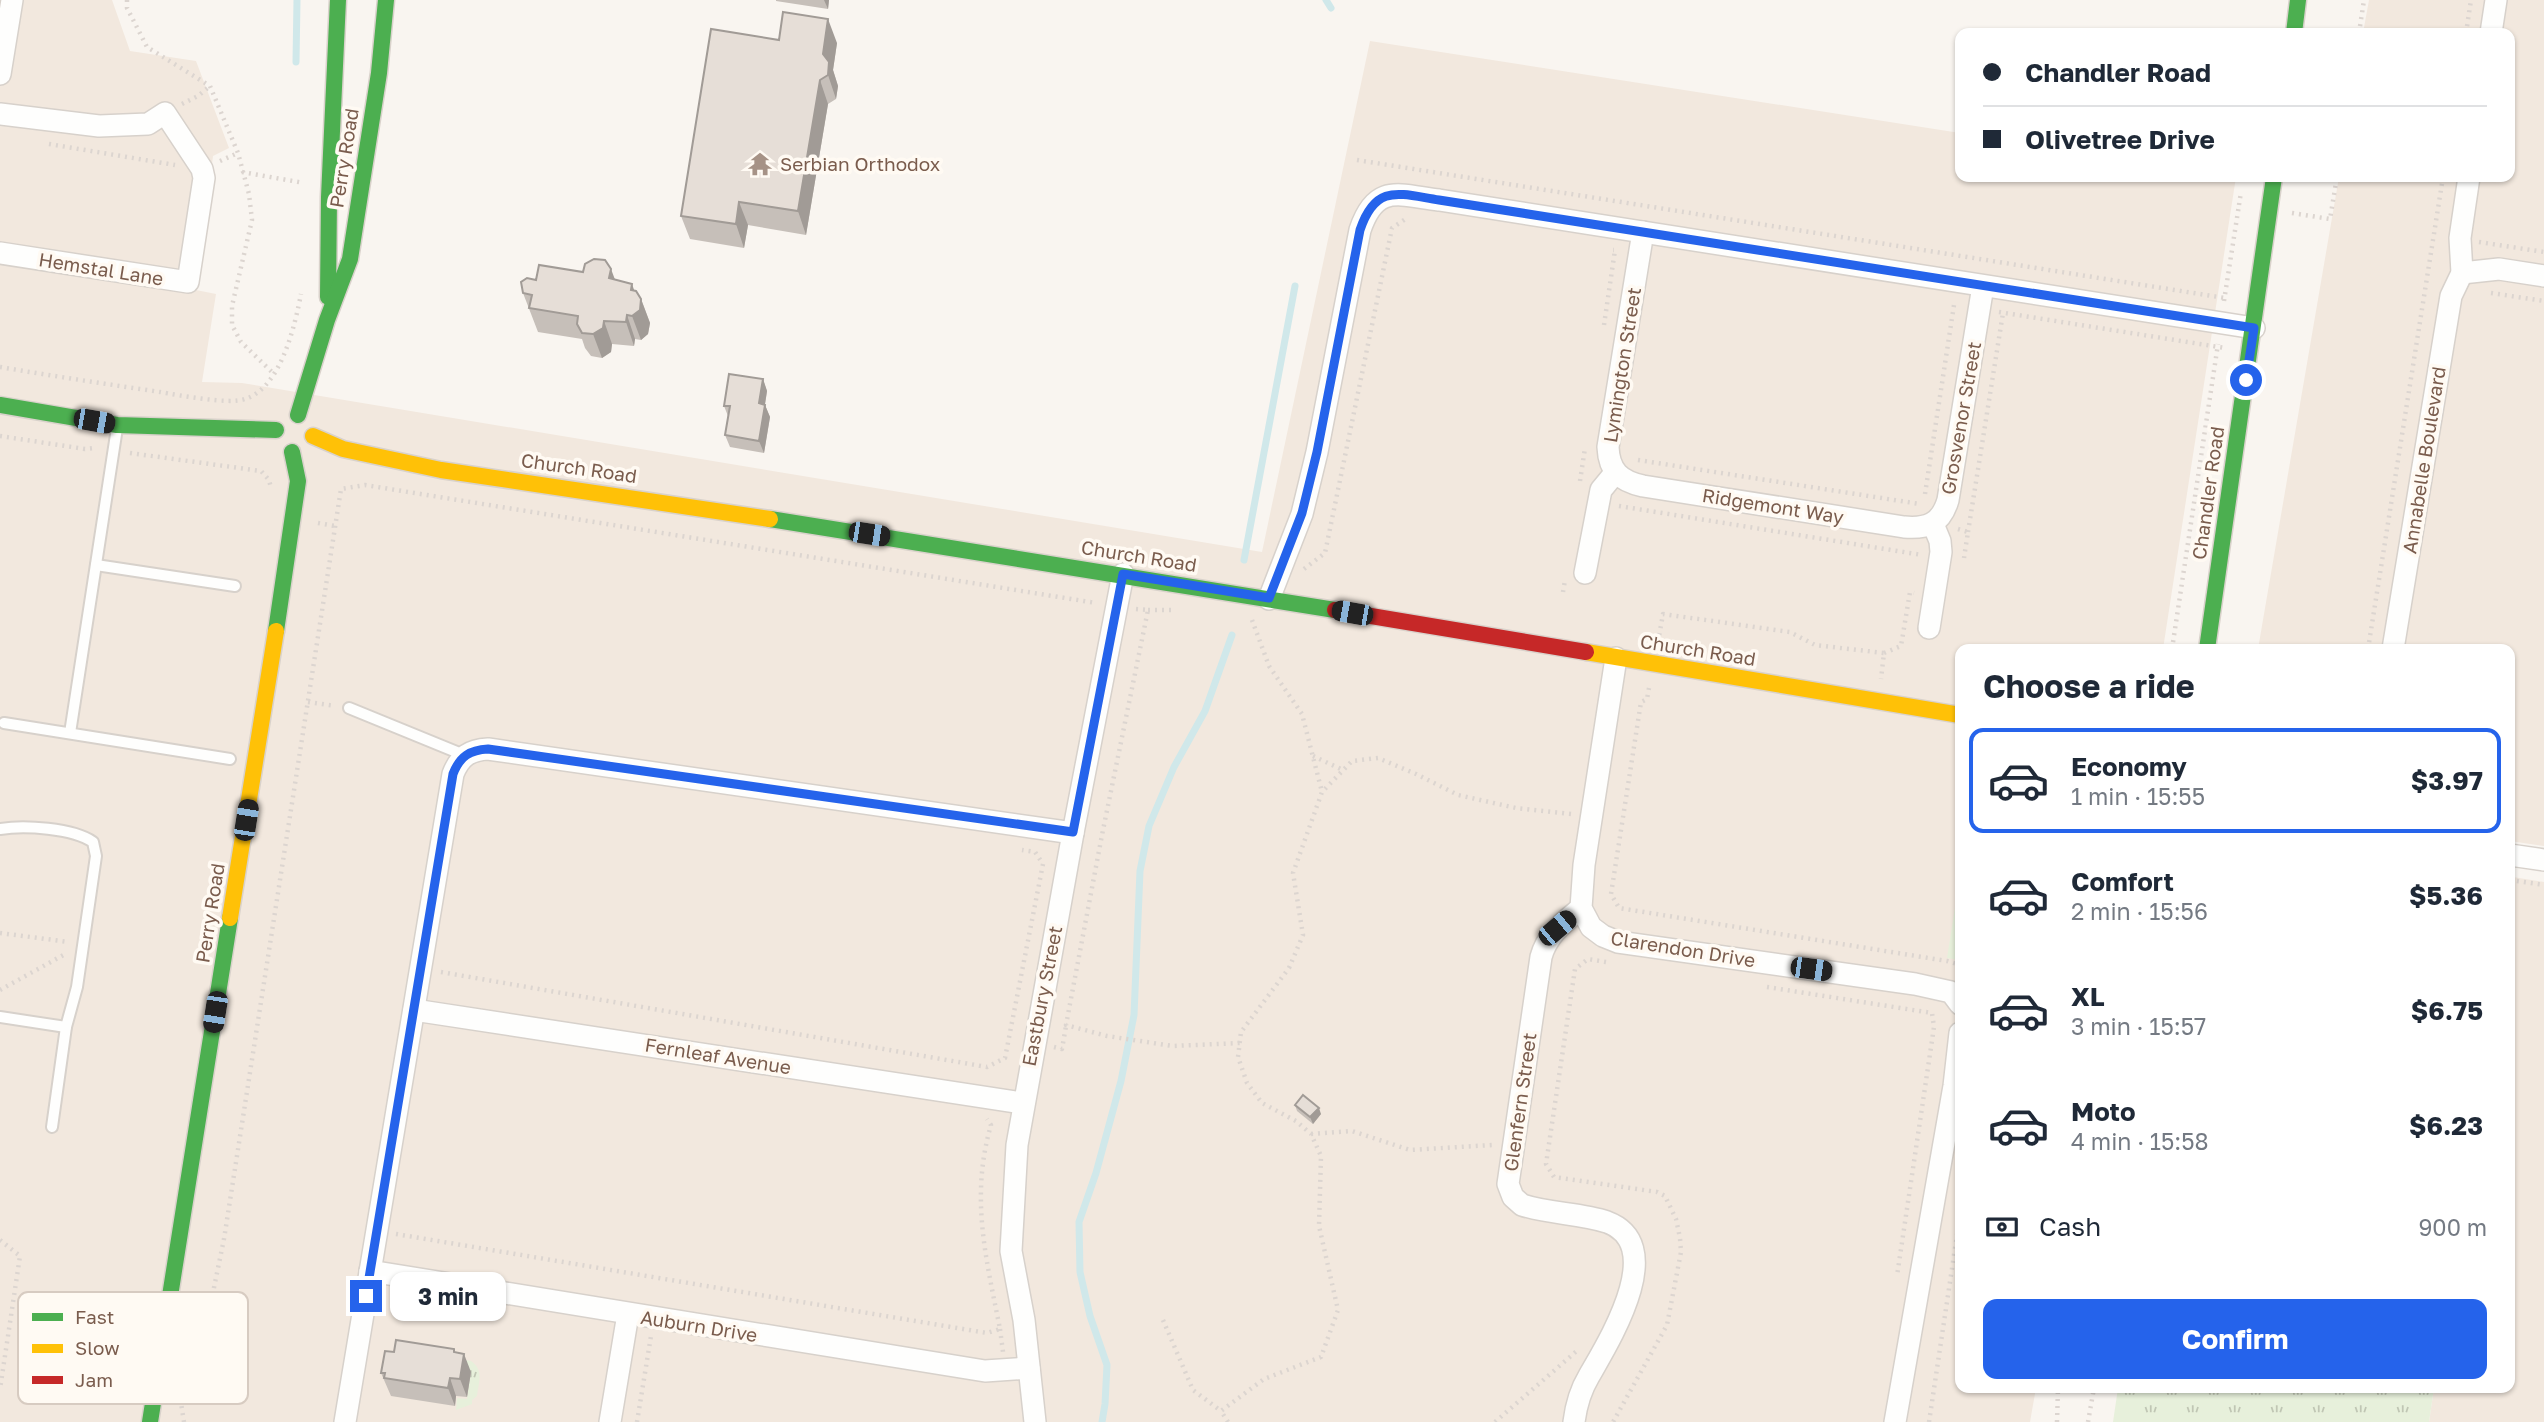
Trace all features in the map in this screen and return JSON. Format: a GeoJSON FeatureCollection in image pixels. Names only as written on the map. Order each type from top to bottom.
{"type":"FeatureCollection","features":[{"type":"Feature","properties":{"kind":"main road","name":"Perry Road"},"geometry":{"type":"LineString","coordinates":[[328,318],[329,197],[338,0]]}},
{"type":"Feature","properties":{"kind":"main road","name":"Perry Road"},"geometry":{"type":"LineString","coordinates":[[298,415],[350,258],[379,73],[386,0]]}},
{"type":"Feature","properties":{"kind":"main road"},"geometry":{"type":"LineString","coordinates":[[2295,28],[2298,0]]}},
{"type":"Feature","properties":{"kind":"main road","name":"Chandler Road"},"geometry":{"type":"LineString","coordinates":[[2208,644],[2273,182]]}},
{"type":"Feature","properties":{"kind":"main road"},"geometry":{"type":"LineString","coordinates":[[0,405],[117,425],[276,430]]}},
{"type":"Feature","properties":{"kind":"main road"},"geometry":{"type":"LineString","coordinates":[[298,415],[311,424],[313,436],[308,447],[292,452],[281,447],[276,430],[286,416],[298,415]]}},
{"type":"Feature","properties":{"kind":"main road","name":"Church Road"},"geometry":{"type":"LineString","coordinates":[[313,436],[343,449],[441,470],[651,499],[1123,574],[1955,714]]}},
{"type":"Feature","properties":{"kind":"main road","name":"Perry Road"},"geometry":{"type":"LineString","coordinates":[[171,1292],[294,519],[298,481],[292,452]]}},
{"type":"Feature","properties":{"kind":"main road","name":"Perry Road"},"geometry":{"type":"LineString","coordinates":[[150,1422],[153,1404]]}},
{"type":"Feature","properties":{"kind":"street"},"geometry":{"type":"LineString","coordinates":[[0,74],[12,0]]}},
{"type":"Feature","properties":{"kind":"street"},"geometry":{"type":"LineString","coordinates":[[2492,28],[2496,0]]}},
{"type":"Feature","properties":{"kind":"street"},"geometry":{"type":"LineString","coordinates":[[0,114],[99,126],[148,124],[165,113],[202,169]]}},
{"type":"Feature","properties":{"kind":"street","name":"Hemstal Lane"},"geometry":{"type":"LineString","coordinates":[[0,253],[188,282],[204,178],[202,169]]}},
{"type":"Feature","properties":{"kind":"street"},"geometry":{"type":"LineString","coordinates":[[2468,182],[2460,238],[2462,273],[2499,269],[2544,276]]}},
{"type":"Feature","properties":{"kind":"street"},"geometry":{"type":"LineString","coordinates":[[1269,598],[1302,513],[1317,452],[1360,230],[1371,205],[1384,197],[1399,194],[2254,328]]}},
{"type":"Feature","properties":{"kind":"street","name":"Lymington Street"},"geometry":{"type":"LineString","coordinates":[[1615,473],[1610,465],[1608,447],[1643,232]]}},
{"type":"Feature","properties":{"kind":"street","name":"Annabelle Boulevard"},"geometry":{"type":"LineString","coordinates":[[2394,644],[2451,296],[2462,273]]}},
{"type":"Feature","properties":{"kind":"street","name":"Grosvenor Street"},"geometry":{"type":"LineString","coordinates":[[1933,524],[1944,513],[1948,500],[1983,286]]}},
{"type":"Feature","properties":{"kind":"street"},"geometry":{"type":"LineString","coordinates":[[1575,576],[1601,490],[1615,473]]}},
{"type":"Feature","properties":{"kind":"street","name":"Ridgemont Way"},"geometry":{"type":"LineString","coordinates":[[1615,473],[1627,481],[1643,486],[1904,527],[1926,527],[1933,524]]}},
{"type":"Feature","properties":{"kind":"street"},"geometry":{"type":"LineString","coordinates":[[1929,628],[1940,558],[1940,541],[1933,524]]}},
{"type":"Feature","properties":{"kind":"street","name":"Eastbury Street"},"geometry":{"type":"LineString","coordinates":[[1035,1422],[1024,1320],[1011,1251],[1013,1190],[1022,1103],[1123,574]]}},
{"type":"Feature","properties":{"kind":"street"},"geometry":{"type":"LineString","coordinates":[[1581,908],[1591,816],[1616,658]]}},
{"type":"Feature","properties":{"kind":"street"},"geometry":{"type":"LineString","coordinates":[[345,1422],[380,1273],[414,1010],[453,774],[464,755],[488,749],[1073,832]]}},
{"type":"Feature","properties":{"kind":"street"},"geometry":{"type":"LineString","coordinates":[[2515,856],[2544,860]]}},
{"type":"Feature","properties":{"kind":"street","name":"Clarendon Drive"},"geometry":{"type":"LineString","coordinates":[[1581,908],[1591,927],[1618,942],[1915,984],[1951,992],[1955,997]]}},
{"type":"Feature","properties":{"kind":"street","name":"Glenfern Street"},"geometry":{"type":"LineString","coordinates":[[1574,1422],[1577,1402],[1624,1309],[1635,1266],[1635,1253],[1622,1231],[1606,1222],[1536,1210],[1522,1205],[1513,1197],[1508,1184],[1541,957],[1545,943],[1557,928],[1581,908]]}},
{"type":"Feature","properties":{"kind":"street","name":"Fernleaf Avenue"},"geometry":{"type":"LineString","coordinates":[[414,1010],[1022,1103]]}},
{"type":"Feature","properties":{"kind":"street"},"geometry":{"type":"LineString","coordinates":[[1895,1422],[1955,1077]]}},
{"type":"Feature","properties":{"kind":"street","name":"Auburn Drive"},"geometry":{"type":"LineString","coordinates":[[380,1273],[985,1371],[1029,1368]]}},
{"type":"Feature","properties":{"kind":"street"},"geometry":{"type":"LineString","coordinates":[[610,1422],[628,1314]]}},
{"type":"Feature","properties":{"kind":"lane"},"geometry":{"type":"LineString","coordinates":[[70,733],[117,425]]}},
{"type":"Feature","properties":{"kind":"lane"},"geometry":{"type":"LineString","coordinates":[[96,565],[235,586]]}},
{"type":"Feature","properties":{"kind":"lane"},"geometry":{"type":"LineString","coordinates":[[349,708],[464,755]]}},
{"type":"Feature","properties":{"kind":"lane"},"geometry":{"type":"LineString","coordinates":[[4,723],[230,759]]}},
{"type":"Feature","properties":{"kind":"lane"},"geometry":{"type":"LineString","coordinates":[[0,829],[18,826],[83,835],[93,842],[96,856],[77,988],[66,1027],[52,1127]]}},
{"type":"Feature","properties":{"kind":"lane"},"geometry":{"type":"LineString","coordinates":[[0,1017],[66,1027]]}},
{"type":"Feature","properties":{"kind":"path"},"geometry":{"type":"LineString","coordinates":[[2359,28],[2364,0]]}},
{"type":"Feature","properties":{"kind":"path"},"geometry":{"type":"LineString","coordinates":[[2467,28],[2471,0]]}},
{"type":"Feature","properties":{"kind":"path"},"geometry":{"type":"LineString","coordinates":[[165,113],[198,96],[210,86]]}},
{"type":"Feature","properties":{"kind":"path"},"geometry":{"type":"LineString","coordinates":[[40,142],[202,169]]}},
{"type":"Feature","properties":{"kind":"path"},"geometry":{"type":"LineString","coordinates":[[1357,160],[2225,298]]}},
{"type":"Feature","properties":{"kind":"path"},"geometry":{"type":"LineString","coordinates":[[242,172],[304,183]]}},
{"type":"Feature","properties":{"kind":"path"},"geometry":{"type":"LineString","coordinates":[[303,195],[305,172]]}},
{"type":"Feature","properties":{"kind":"path"},"geometry":{"type":"LineString","coordinates":[[2305,215],[2330,219],[2336,182]]}},
{"type":"Feature","properties":{"kind":"path"},"geometry":{"type":"LineString","coordinates":[[2369,644],[2442,182]]}},
{"type":"Feature","properties":{"kind":"path"},"geometry":{"type":"LineString","coordinates":[[2173,644],[2239,205]]}},
{"type":"Feature","properties":{"kind":"path"},"geometry":{"type":"LineString","coordinates":[[1297,576],[1325,552],[1392,228],[1405,218],[1415,219]]}},
{"type":"Feature","properties":{"kind":"path"},"geometry":{"type":"LineString","coordinates":[[2481,242],[2544,252]]}},
{"type":"Feature","properties":{"kind":"path"},"geometry":{"type":"LineString","coordinates":[[1601,248],[1615,250],[1602,338]]}},
{"type":"Feature","properties":{"kind":"path"},"geometry":{"type":"LineString","coordinates":[[0,367],[195,398],[245,399],[264,387],[282,357],[296,318],[303,285]]}},
{"type":"Feature","properties":{"kind":"path"},"geometry":{"type":"LineString","coordinates":[[2485,292],[2544,301]]}},
{"type":"Feature","properties":{"kind":"path"},"geometry":{"type":"LineString","coordinates":[[1923,505],[1954,305]]}},
{"type":"Feature","properties":{"kind":"path"},"geometry":{"type":"LineString","coordinates":[[1968,531],[2003,313]]}},
{"type":"Feature","properties":{"kind":"path"},"geometry":{"type":"LineString","coordinates":[[1586,443],[1577,501],[1940,558]]}},
{"type":"Feature","properties":{"kind":"path"},"geometry":{"type":"LineString","coordinates":[[235,467],[261,471]]}},
{"type":"Feature","properties":{"kind":"path"},"geometry":{"type":"LineString","coordinates":[[213,1292],[224,1239],[341,489],[365,485],[1148,610],[1066,1025],[1107,1036],[1173,1046],[1240,1043]]}},
{"type":"Feature","properties":{"kind":"path"},"geometry":{"type":"LineString","coordinates":[[1563,592],[1575,576]]}},
{"type":"Feature","properties":{"kind":"path"},"geometry":{"type":"LineString","coordinates":[[1269,598],[1249,611],[1269,666],[1302,714],[1322,792]]}},
{"type":"Feature","properties":{"kind":"path"},"geometry":{"type":"LineString","coordinates":[[1654,664],[1647,699],[1641,702],[1611,894],[1619,908],[1955,963]]}},
{"type":"Feature","properties":{"kind":"path"},"geometry":{"type":"LineString","coordinates":[[308,702],[349,708]]}},
{"type":"Feature","properties":{"kind":"path"},"geometry":{"type":"LineString","coordinates":[[1313,756],[1343,770]]}},
{"type":"Feature","properties":{"kind":"path"},"geometry":{"type":"LineString","coordinates":[[1221,1411],[1264,1379],[1321,1357],[1338,1310],[1319,1226],[1321,1156],[1311,1133],[1296,1121],[1262,1103],[1247,1083],[1238,1057],[1241,1032],[1289,968],[1303,935],[1293,873],[1322,792],[1352,761],[1378,758],[1458,795],[1516,808],[1591,816]]}},
{"type":"Feature","properties":{"kind":"path"},"geometry":{"type":"LineString","coordinates":[[439,972],[987,1067],[1005,1058],[1043,864],[1035,852],[1021,849]]}},
{"type":"Feature","properties":{"kind":"path"},"geometry":{"type":"LineString","coordinates":[[2515,881],[2544,885]]}},
{"type":"Feature","properties":{"kind":"path"},"geometry":{"type":"LineString","coordinates":[[0,933],[84,944]]}},
{"type":"Feature","properties":{"kind":"path"},"geometry":{"type":"LineString","coordinates":[[0,990],[84,944]]}},
{"type":"Feature","properties":{"kind":"path"},"geometry":{"type":"LineString","coordinates":[[1612,962],[1588,959],[1575,969],[1546,1164],[1554,1177],[1657,1192],[1665,1196],[1676,1219],[1681,1252],[1667,1325],[1613,1422]]}},
{"type":"Feature","properties":{"kind":"path"},"geometry":{"type":"LineString","coordinates":[[1758,986],[1932,1013],[1934,1027],[1895,1286]]}},
{"type":"Feature","properties":{"kind":"path"},"geometry":{"type":"LineString","coordinates":[[380,1273],[396,1234],[987,1333],[1000,1329],[982,1241],[979,1203],[984,1150],[991,1125],[982,1111]]}},
{"type":"Feature","properties":{"kind":"path"},"geometry":{"type":"LineString","coordinates":[[1311,1133],[1352,1131],[1410,1150],[1513,1143]]}},
{"type":"Feature","properties":{"kind":"path"},"geometry":{"type":"LineString","coordinates":[[0,1240],[20,1256],[0,1389]]}},
{"type":"Feature","properties":{"kind":"path"},"geometry":{"type":"LineString","coordinates":[[1929,1422],[1955,1248]]}},
{"type":"Feature","properties":{"kind":"path"},"geometry":{"type":"LineString","coordinates":[[1163,1320],[1193,1390],[1221,1411],[1228,1422]]}},
{"type":"Feature","properties":{"kind":"path"},"geometry":{"type":"LineString","coordinates":[[637,1422],[653,1328]]}},
{"type":"Feature","properties":{"kind":"path"},"geometry":{"type":"LineString","coordinates":[[1495,1422],[1584,1343]]}},
{"type":"Feature","properties":{"kind":"path"},"geometry":{"type":"LineString","coordinates":[[2057,1422],[2058,1393]]}},
{"type":"Feature","properties":{"kind":"path"},"geometry":{"type":"LineString","coordinates":[[2088,1422],[2093,1393]]}},
{"type":"Feature","properties":{"kind":"path"},"geometry":{"type":"LineString","coordinates":[[181,1404],[184,1422]]}},
{"type":"Feature","properties":{"kind":"shaded area"},"geometry":{"type":"Polygon","coordinates":[[[0,0],[112,0],[130,51],[196,61],[229,148],[213,156],[196,290],[216,294],[202,382],[242,383],[1262,552],[1370,41],[1955,132],[1955,182],[2235,182],[2164,644],[1955,644],[1955,1393],[2035,1393],[2030,1422],[0,1422],[0,0]]]}},
{"type":"Feature","properties":{"kind":"shaded area"},"geometry":{"type":"Polygon","coordinates":[[[2369,0],[2544,0],[2544,846],[2515,842],[2515,644],[2259,644],[2338,182],[2515,182],[2515,28],[2364,28],[2369,0]]]}},
{"type":"Feature","properties":{"kind":"shaded area"},"geometry":{"type":"Polygon","coordinates":[[[2515,877],[2544,882],[2544,1422],[2429,1422],[2433,1393],[2515,1393],[2515,877]]]}},
{"type":"Feature","properties":{"kind":"green space"},"geometry":{"type":"Polygon","coordinates":[[[1955,908],[1955,959],[1947,958],[1955,908]]]}},
{"type":"Feature","properties":{"kind":"green space"},"geometry":{"type":"Polygon","coordinates":[[[429,1354],[471,1361],[478,1368],[477,1396],[472,1400],[472,1404],[456,1410],[457,1398],[467,1399],[470,1372],[429,1354]]]}},
{"type":"Feature","properties":{"kind":"green space"},"geometry":{"type":"Polygon","coordinates":[[[2117,1393],[2433,1393],[2429,1422],[2113,1422],[2117,1393]]]}},
{"type":"Feature","properties":{"kind":"building","name":"Serbian Orthodox"},"geometry":{"type":"Polygon","coordinates":[[[783,12],[828,19],[823,54],[829,62],[828,75],[820,80],[798,211],[739,202],[736,224],[681,216],[711,29],[779,40],[783,12]]]}},
{"type":"Feature","properties":{"kind":"building"},"geometry":{"type":"Polygon","coordinates":[[[594,259],[605,260],[611,269],[609,278],[632,284],[631,290],[636,291],[641,299],[640,310],[632,316],[627,315],[626,322],[604,321],[603,328],[593,334],[582,333],[577,324],[578,316],[529,308],[532,295],[523,293],[521,282],[527,278],[536,280],[539,265],[583,272],[585,264],[594,259]]]}},
{"type":"Feature","properties":{"kind":"building"},"geometry":{"type":"Polygon","coordinates":[[[729,374],[763,379],[759,403],[765,405],[759,441],[725,435],[730,406],[724,406],[729,374]]]}},
{"type":"Feature","properties":{"kind":"building"},"geometry":{"type":"Polygon","coordinates":[[[1303,1095],[1319,1108],[1310,1117],[1295,1105],[1303,1095]]]}},
{"type":"Feature","properties":{"kind":"building"},"geometry":{"type":"Polygon","coordinates":[[[396,1340],[454,1349],[454,1352],[464,1354],[460,1379],[450,1378],[448,1388],[384,1378],[385,1373],[381,1373],[385,1351],[394,1352],[396,1340]]]}},
{"type":"Feature","properties":{"kind":"waterway"},"geometry":{"type":"LineString","coordinates":[[296,62],[297,0]]}},
{"type":"Feature","properties":{"kind":"waterway"},"geometry":{"type":"LineString","coordinates":[[1326,0],[1331,8]]}},
{"type":"Feature","properties":{"kind":"waterway"},"geometry":{"type":"LineString","coordinates":[[1244,560],[1295,286]]}},
{"type":"Feature","properties":{"kind":"waterway"},"geometry":{"type":"LineString","coordinates":[[1102,1422],[1107,1365],[1090,1316],[1080,1272],[1079,1222],[1096,1173],[1121,1081],[1134,1015],[1140,871],[1149,826],[1174,767],[1205,711],[1232,635]]}},
{"type":"Feature","properties":{"kind":"traffic: fast"},"geometry":{"type":"LineString","coordinates":[[328,297],[329,197],[338,0]]}},
{"type":"Feature","properties":{"kind":"traffic: fast"},"geometry":{"type":"LineString","coordinates":[[298,415],[327,320],[350,259],[379,73],[386,0]]}},
{"type":"Feature","properties":{"kind":"traffic: fast"},"geometry":{"type":"LineString","coordinates":[[2295,28],[2298,0]]}},
{"type":"Feature","properties":{"kind":"traffic: fast"},"geometry":{"type":"LineString","coordinates":[[2208,644],[2273,182]]}},
{"type":"Feature","properties":{"kind":"traffic: fast"},"geometry":{"type":"LineString","coordinates":[[0,405],[117,425],[276,430]]}},
{"type":"Feature","properties":{"kind":"traffic: fast"},"geometry":{"type":"LineString","coordinates":[[276,631],[298,481],[292,452]]}},
{"type":"Feature","properties":{"kind":"traffic: fast"},"geometry":{"type":"LineString","coordinates":[[770,519],[1335,610]]}},
{"type":"Feature","properties":{"kind":"traffic: fast"},"geometry":{"type":"LineString","coordinates":[[171,1292],[230,918]]}},
{"type":"Feature","properties":{"kind":"traffic: fast"},"geometry":{"type":"LineString","coordinates":[[150,1422],[153,1404]]}},
{"type":"Feature","properties":{"kind":"traffic: slow"},"geometry":{"type":"LineString","coordinates":[[313,436],[343,449],[441,470],[770,519]]}},
{"type":"Feature","properties":{"kind":"traffic: slow"},"geometry":{"type":"LineString","coordinates":[[230,918],[276,631]]}},
{"type":"Feature","properties":{"kind":"traffic: slow"},"geometry":{"type":"LineString","coordinates":[[1586,652],[1955,714]]}},
{"type":"Feature","properties":{"kind":"traffic: jam"},"geometry":{"type":"LineString","coordinates":[[1335,610],[1586,652]]}},
{"type":"Feature","properties":{"kind":"place","name":"Serbian Orthodox"},"geometry":{"type":"Point","coordinates":[760,164]}},
{"type":"Feature","properties":{"kind":"route"},"geometry":{"type":"LineString","coordinates":[[366,1296],[453,774],[464,755],[488,749],[1073,832],[1123,574],[1269,598],[1302,513],[1317,452],[1360,230],[1365,215],[1377,200],[1399,194],[2254,328],[2246,380]]}}]}
